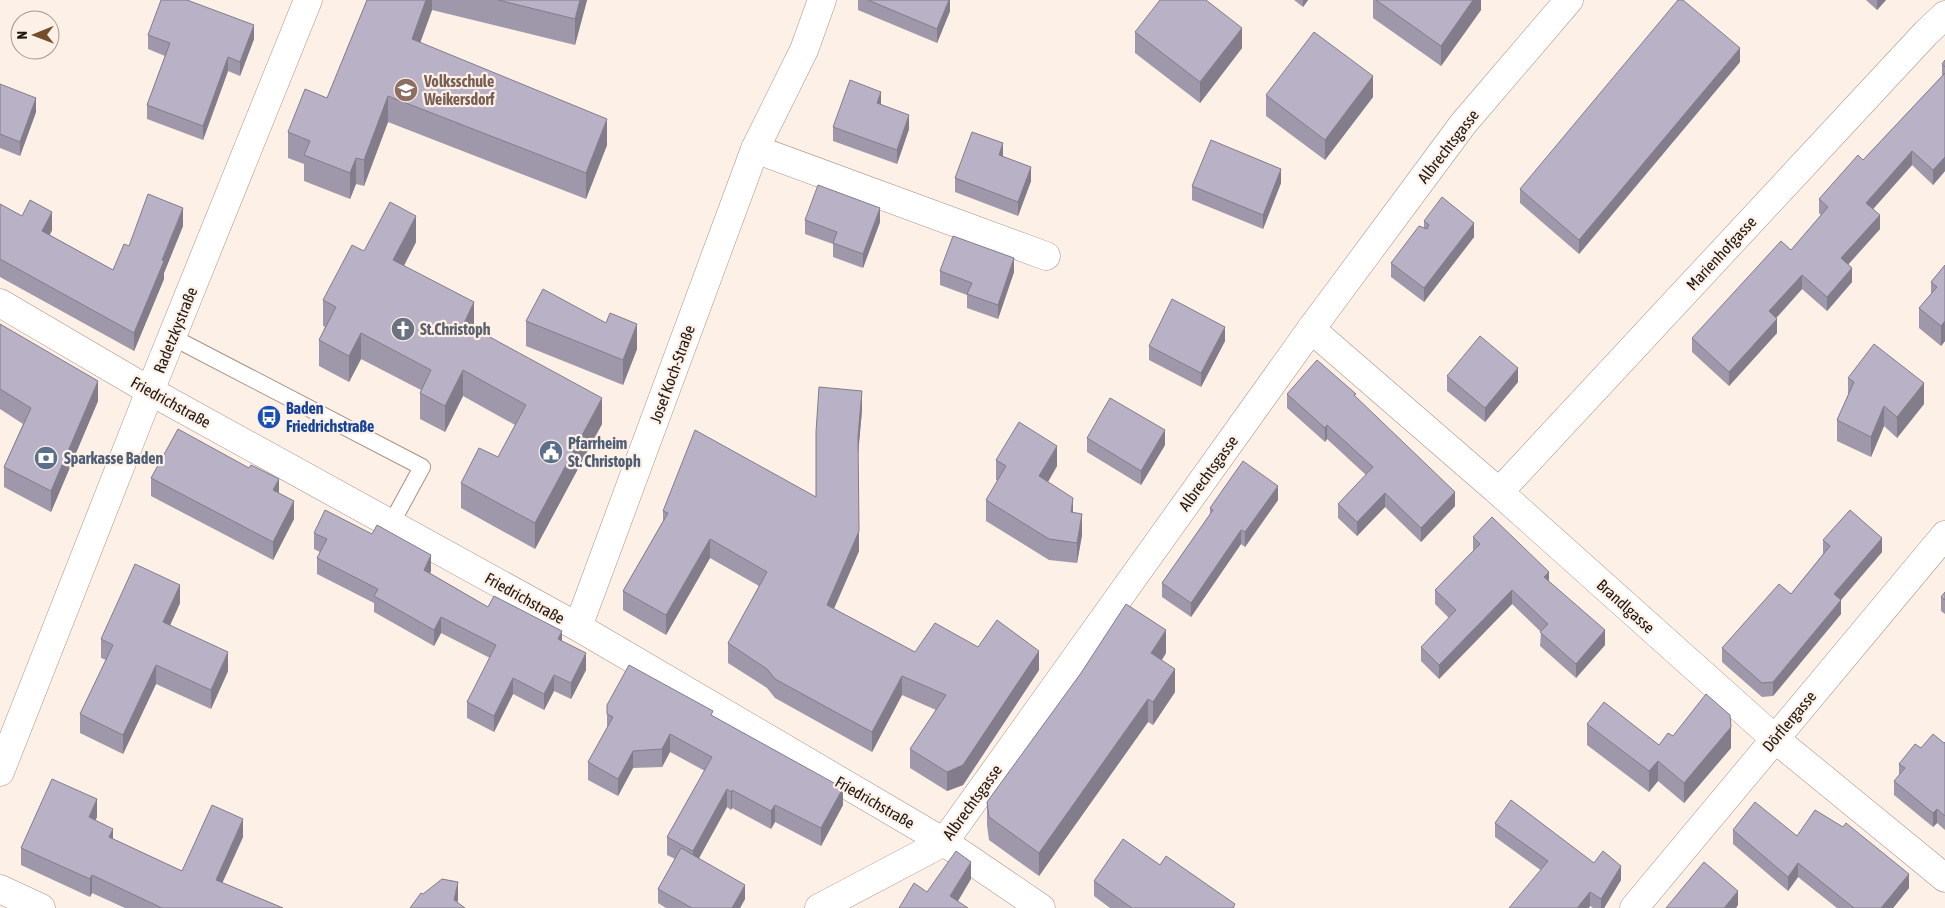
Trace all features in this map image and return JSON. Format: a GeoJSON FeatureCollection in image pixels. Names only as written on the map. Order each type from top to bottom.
{"type":"FeatureCollection","features":[{"type":"Feature","properties":{"kind":"street","name":"Radetzkystraße"},"geometry":{"type":"LineString","coordinates":[[0,772],[150,391],[308,0]]}},
{"type":"Feature","properties":{"kind":"street","name":"Josef Koch-Straße"},"geometry":{"type":"LineString","coordinates":[[578,628],[755,150],[804,50],[822,0]]}},
{"type":"Feature","properties":{"kind":"street","name":"Albrechtsgasse"},"geometry":{"type":"LineString","coordinates":[[819,908],[944,842],[1311,329],[1463,124],[1569,0]]}},
{"type":"Feature","properties":{"kind":"street","name":"Marienhofgasse"},"geometry":{"type":"LineString","coordinates":[[1499,492],[1926,33],[1945,15]]}},
{"type":"Feature","properties":{"kind":"street"},"geometry":{"type":"LineString","coordinates":[[755,150],[1046,256]]}},
{"type":"Feature","properties":{"kind":"street","name":"Friedrichstraße"},"geometry":{"type":"LineString","coordinates":[[0,303],[150,391],[578,628],[944,842],[1041,908]]}},
{"type":"Feature","properties":{"kind":"street","name":"Brandlgasse"},"geometry":{"type":"LineString","coordinates":[[1311,329],[1499,492],[1774,738],[1945,878]]}},
{"type":"Feature","properties":{"kind":"street","name":"Dörflergasse"},"geometry":{"type":"LineString","coordinates":[[1634,908],[1945,535]]}},
{"type":"Feature","properties":{"kind":"street"},"geometry":{"type":"LineString","coordinates":[[0,889],[41,908]]}},
{"type":"Feature","properties":{"kind":"lane"},"geometry":{"type":"LineString","coordinates":[[172,337],[422,467],[391,524]]}},
{"type":"Feature","properties":{"kind":"building"},"geometry":{"type":"Polygon","coordinates":[[[161,0],[187,0],[254,25],[240,62],[228,57],[203,126],[147,105],[170,43],[148,35],[161,0]]]}},
{"type":"Feature","properties":{"kind":"building"},"geometry":{"type":"Polygon","coordinates":[[[367,0],[426,0],[412,39],[607,119],[586,173],[388,96],[364,160],[356,158],[350,173],[304,155],[310,141],[288,132],[305,89],[327,98],[367,0]]]}},
{"type":"Feature","properties":{"kind":"building"},"geometry":{"type":"Polygon","coordinates":[[[498,0],[580,0],[575,19],[498,0]]]}},
{"type":"Feature","properties":{"kind":"building"},"geometry":{"type":"Polygon","coordinates":[[[868,0],[949,0],[937,29],[868,0]]]}},
{"type":"Feature","properties":{"kind":"building"},"geometry":{"type":"Polygon","coordinates":[[[1160,0],[1206,0],[1242,28],[1200,82],[1135,32],[1160,0]]]}},
{"type":"Feature","properties":{"kind":"building"},"geometry":{"type":"Polygon","coordinates":[[[1376,0],[1473,0],[1441,46],[1376,0]]]}},
{"type":"Feature","properties":{"kind":"building"},"geometry":{"type":"Polygon","coordinates":[[[1678,0],[1683,0],[1740,48],[1579,240],[1520,189],[1678,0]]]}},
{"type":"Feature","properties":{"kind":"building"},"geometry":{"type":"Polygon","coordinates":[[[1314,32],[1373,76],[1325,140],[1266,95],[1314,32]]]}},
{"type":"Feature","properties":{"kind":"building"},"geometry":{"type":"Polygon","coordinates":[[[1945,73],[1945,157],[1933,170],[1912,151],[1866,203],[1880,215],[1841,258],[1852,268],[1827,297],[1802,275],[1769,311],[1777,319],[1729,372],[1692,338],[1781,241],[1791,250],[1828,207],[1819,199],[1858,155],[1863,160],[1945,73]]]}},
{"type":"Feature","properties":{"kind":"building"},"geometry":{"type":"Polygon","coordinates":[[[850,80],[881,92],[877,103],[909,115],[897,150],[833,127],[850,80]]]}},
{"type":"Feature","properties":{"kind":"building"},"geometry":{"type":"Polygon","coordinates":[[[0,84],[36,98],[20,142],[0,134],[0,84]]]}},
{"type":"Feature","properties":{"kind":"building"},"geometry":{"type":"Polygon","coordinates":[[[972,132],[1003,143],[999,155],[1031,167],[1018,202],[955,178],[972,132]]]}},
{"type":"Feature","properties":{"kind":"building"},"geometry":{"type":"Polygon","coordinates":[[[1211,140],[1281,169],[1263,215],[1192,186],[1211,140]]]}},
{"type":"Feature","properties":{"kind":"building"},"geometry":{"type":"Polygon","coordinates":[[[818,185],[880,208],[863,254],[833,243],[837,232],[805,220],[818,185]]]}},
{"type":"Feature","properties":{"kind":"building"},"geometry":{"type":"Polygon","coordinates":[[[148,194],[183,208],[162,260],[164,261],[134,333],[0,259],[0,204],[22,216],[30,200],[52,212],[42,231],[113,270],[124,244],[129,246],[148,194]]]}},
{"type":"Feature","properties":{"kind":"building"},"geometry":{"type":"Polygon","coordinates":[[[1442,197],[1474,223],[1424,288],[1391,263],[1419,226],[1427,229],[1429,225],[1424,221],[1442,197]]]}},
{"type":"Feature","properties":{"kind":"building"},"geometry":{"type":"Polygon","coordinates":[[[390,202],[416,216],[393,260],[474,302],[464,323],[602,398],[535,523],[461,483],[479,448],[498,457],[526,405],[463,370],[445,406],[420,393],[431,370],[361,333],[349,356],[319,340],[336,307],[323,300],[352,245],[364,251],[390,202]]]}},
{"type":"Feature","properties":{"kind":"building"},"geometry":{"type":"Polygon","coordinates":[[[953,236],[1014,258],[998,305],[967,294],[972,283],[940,271],[953,236]]]}},
{"type":"Feature","properties":{"kind":"building"},"geometry":{"type":"Polygon","coordinates":[[[1945,265],[1945,321],[1941,326],[1919,308],[1937,287],[1931,282],[1945,265]]]}},
{"type":"Feature","properties":{"kind":"building"},"geometry":{"type":"Polygon","coordinates":[[[543,289],[606,323],[610,313],[637,324],[623,360],[526,321],[543,289]]]}},
{"type":"Feature","properties":{"kind":"building"},"geometry":{"type":"Polygon","coordinates":[[[1172,299],[1225,327],[1201,373],[1149,346],[1172,299]]]}},
{"type":"Feature","properties":{"kind":"building","name":"Sparkasse Baden"},"geometry":{"type":"Polygon","coordinates":[[[0,324],[98,381],[51,491],[4,467],[31,408],[0,389],[0,324]]]}},
{"type":"Feature","properties":{"kind":"building"},"geometry":{"type":"Polygon","coordinates":[[[1480,336],[1518,368],[1485,408],[1447,376],[1480,336]]]}},
{"type":"Feature","properties":{"kind":"building"},"geometry":{"type":"Polygon","coordinates":[[[1874,344],[1924,383],[1897,417],[1884,406],[1871,437],[1837,420],[1854,382],[1848,378],[1874,344]]]}},
{"type":"Feature","properties":{"kind":"building"},"geometry":{"type":"Polygon","coordinates":[[[1317,360],[1356,394],[1354,395],[1455,492],[1421,528],[1385,493],[1357,522],[1338,504],[1373,467],[1327,425],[1325,428],[1287,394],[1317,360]]]}},
{"type":"Feature","properties":{"kind":"building"},"geometry":{"type":"Polygon","coordinates":[[[819,387],[862,391],[858,436],[859,531],[827,605],[915,652],[935,623],[978,647],[997,620],[1039,651],[963,765],[947,772],[910,749],[946,695],[902,676],[872,732],[775,679],[767,669],[728,643],[767,572],[710,539],[666,615],[623,591],[668,513],[663,511],[695,430],[816,497],[816,432],[819,387]]]}},
{"type":"Feature","properties":{"kind":"building"},"geometry":{"type":"Polygon","coordinates":[[[1110,398],[1165,430],[1141,471],[1087,438],[1110,398]]]}},
{"type":"Feature","properties":{"kind":"building"},"geometry":{"type":"Polygon","coordinates":[[[1019,422],[1057,446],[1039,476],[1073,498],[1071,512],[1082,514],[1077,543],[1049,539],[986,500],[1006,466],[996,460],[1019,422]]]}},
{"type":"Feature","properties":{"kind":"building"},"geometry":{"type":"Polygon","coordinates":[[[178,429],[249,468],[251,465],[279,479],[273,490],[294,501],[273,542],[151,478],[178,429]]]}},
{"type":"Feature","properties":{"kind":"building"},"geometry":{"type":"Polygon","coordinates":[[[1243,461],[1278,486],[1245,532],[1241,530],[1191,603],[1162,583],[1213,510],[1210,508],[1243,461]]]}},
{"type":"Feature","properties":{"kind":"building"},"geometry":{"type":"Polygon","coordinates":[[[325,510],[372,534],[377,525],[431,555],[424,570],[488,607],[494,596],[562,631],[558,639],[586,653],[571,683],[554,675],[544,694],[513,678],[494,716],[467,702],[496,645],[441,617],[434,630],[374,596],[378,589],[317,558],[327,539],[314,533],[325,510]]]}},
{"type":"Feature","properties":{"kind":"building"},"geometry":{"type":"Polygon","coordinates":[[[1850,510],[1882,538],[1834,594],[1841,600],[1773,682],[1762,683],[1722,648],[1779,584],[1791,594],[1830,546],[1823,540],[1850,510]]]}},
{"type":"Feature","properties":{"kind":"building"},"geometry":{"type":"Polygon","coordinates":[[[1492,517],[1549,572],[1544,577],[1605,630],[1576,664],[1540,632],[1548,624],[1512,590],[1439,665],[1421,647],[1456,610],[1435,590],[1480,544],[1473,537],[1492,517]]]}},
{"type":"Feature","properties":{"kind":"building"},"geometry":{"type":"Polygon","coordinates":[[[135,564],[180,585],[163,622],[228,652],[211,690],[156,665],[123,735],[80,714],[113,645],[101,639],[135,564]]]}},
{"type":"Feature","properties":{"kind":"building"},"geometry":{"type":"Polygon","coordinates":[[[1945,592],[1945,600],[1941,597],[1945,592]]]}},
{"type":"Feature","properties":{"kind":"building"},"geometry":{"type":"Polygon","coordinates":[[[1126,604],[1166,630],[1151,653],[1175,669],[1153,702],[1148,699],[1039,853],[989,817],[987,802],[1081,673],[1126,604]]]}},
{"type":"Feature","properties":{"kind":"building"},"geometry":{"type":"Polygon","coordinates":[[[629,665],[713,711],[711,715],[843,788],[821,828],[775,805],[771,811],[727,789],[693,851],[667,837],[712,757],[670,734],[662,749],[633,751],[618,779],[588,762],[613,717],[607,714],[607,705],[629,665]]]}},
{"type":"Feature","properties":{"kind":"building"},"geometry":{"type":"Polygon","coordinates":[[[1706,694],[1730,715],[1731,727],[1684,783],[1658,761],[1649,771],[1587,724],[1604,702],[1659,745],[1668,733],[1673,736],[1706,694]]]}},
{"type":"Feature","properties":{"kind":"building"},"geometry":{"type":"Polygon","coordinates":[[[1933,734],[1945,742],[1945,816],[1937,809],[1933,813],[1894,781],[1905,768],[1899,764],[1915,744],[1921,748],[1933,734]]]}},
{"type":"Feature","properties":{"kind":"building"},"geometry":{"type":"Polygon","coordinates":[[[52,779],[97,799],[89,817],[113,829],[109,837],[182,871],[212,805],[243,819],[216,880],[283,908],[162,908],[92,875],[90,879],[21,848],[52,779]]]}},
{"type":"Feature","properties":{"kind":"building"},"geometry":{"type":"Polygon","coordinates":[[[1511,800],[1594,863],[1603,851],[1621,866],[1601,899],[1590,892],[1577,908],[1509,908],[1548,861],[1495,823],[1511,800]]]}},
{"type":"Feature","properties":{"kind":"building"},"geometry":{"type":"Polygon","coordinates":[[[1755,802],[1797,836],[1815,810],[1843,827],[1846,823],[1909,874],[1881,908],[1854,908],[1798,863],[1788,877],[1733,830],[1755,802]]]}},
{"type":"Feature","properties":{"kind":"building"},"geometry":{"type":"Polygon","coordinates":[[[1123,839],[1160,865],[1166,856],[1235,904],[1233,908],[1132,908],[1094,881],[1123,839]]]}},
{"type":"Feature","properties":{"kind":"building"},"geometry":{"type":"Polygon","coordinates":[[[681,848],[745,885],[732,908],[692,908],[658,889],[681,848]]]}},
{"type":"Feature","properties":{"kind":"building"},"geometry":{"type":"Polygon","coordinates":[[[956,851],[971,862],[950,896],[968,908],[899,908],[914,883],[927,892],[956,851]]]}},
{"type":"Feature","properties":{"kind":"building"},"geometry":{"type":"Polygon","coordinates":[[[1704,862],[1738,891],[1724,908],[1666,908],[1704,862]]]}},
{"type":"Feature","properties":{"kind":"building"},"geometry":{"type":"Polygon","coordinates":[[[442,879],[458,882],[454,900],[465,908],[410,908],[421,893],[423,894],[442,879]]]}},
{"type":"Feature","properties":{"kind":"place","name":"Volksschule Weikersdorf"},"geometry":{"type":"Point","coordinates":[406,90]}},
{"type":"Feature","properties":{"kind":"place","name":"St.Christoph"},"geometry":{"type":"Point","coordinates":[403,329]}},
{"type":"Feature","properties":{"kind":"place","name":"Baden Friedrichstraße"},"geometry":{"type":"Point","coordinates":[269,417]}},
{"type":"Feature","properties":{"kind":"place","name":"Pfarrheim St. Christoph"},"geometry":{"type":"Point","coordinates":[551,452]}},
{"type":"Feature","properties":{"kind":"place","name":"Sparkasse Baden"},"geometry":{"type":"Point","coordinates":[46,458]}}]}
